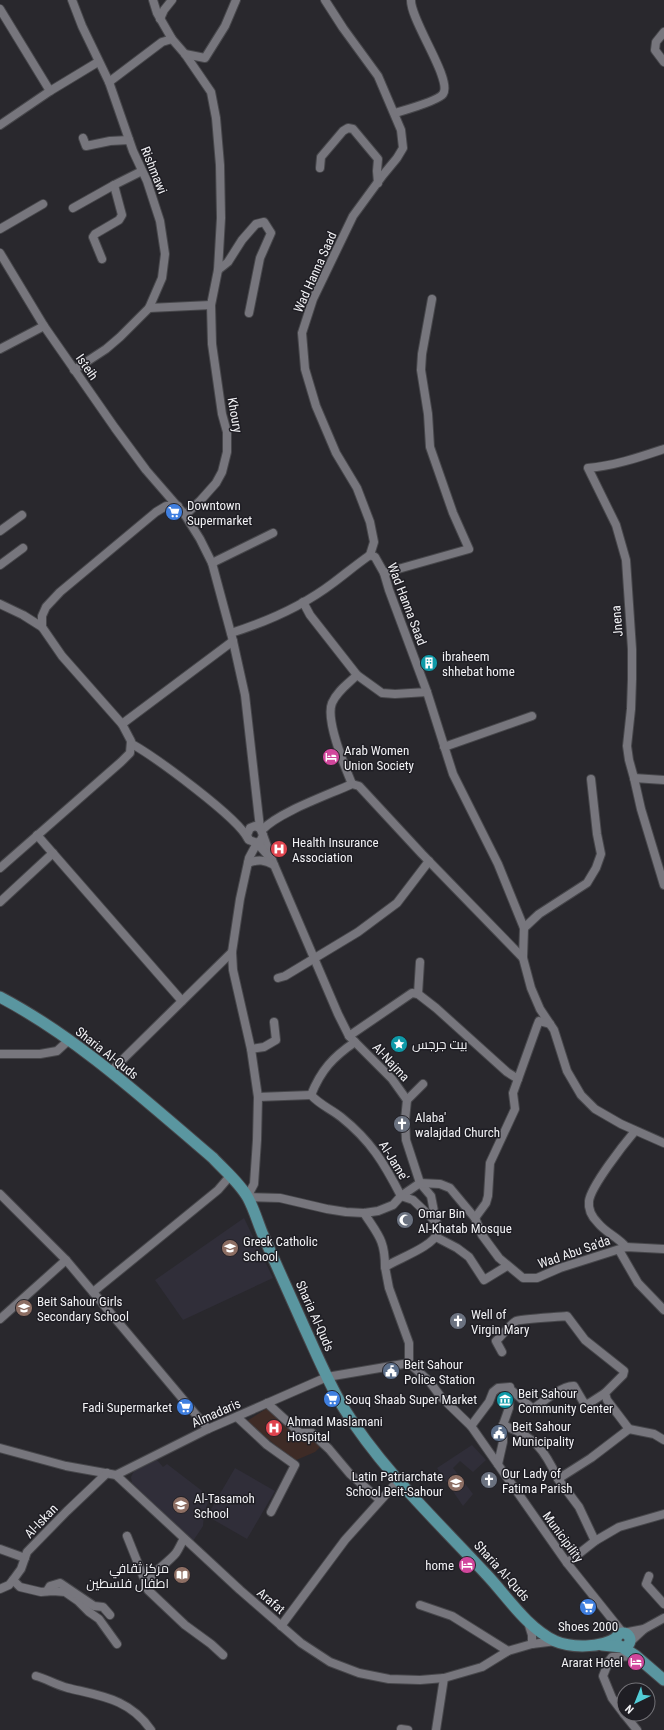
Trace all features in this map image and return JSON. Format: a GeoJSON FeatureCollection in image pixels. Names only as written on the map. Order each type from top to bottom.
{"type":"FeatureCollection","features":[{"type":"Feature","properties":{"kind":"main road","name":"Sharia Al-Quds"},"geometry":{"type":"LineString","coordinates":[[0,997],[20,1007],[69,1040],[110,1072],[213,1158],[230,1176],[247,1197],[327,1377],[352,1419],[369,1444],[398,1481],[527,1619],[540,1632],[556,1641],[571,1646],[598,1644],[625,1639]]}},
{"type":"Feature","properties":{"kind":"main road"},"geometry":{"type":"LineString","coordinates":[[625,1639],[636,1656],[664,1680]]}},
{"type":"Feature","properties":{"kind":"main road"},"geometry":{"type":"LineString","coordinates":[[625,1639],[652,1669]]}},
{"type":"Feature","properties":{"kind":"street","name":"Rishmawi"},"geometry":{"type":"LineString","coordinates":[[72,0],[98,62],[109,82],[129,140],[142,171],[160,221],[165,254],[162,278],[158,291],[149,308],[116,341],[74,370]]}},
{"type":"Feature","properties":{"kind":"street","name":"Khoury"},"geometry":{"type":"LineString","coordinates":[[153,0],[160,18],[172,39],[185,54],[211,92],[216,118],[220,165],[221,203],[218,270],[211,305],[213,351],[226,432],[227,452],[222,472],[216,483],[185,515]]}},
{"type":"Feature","properties":{"kind":"street"},"geometry":{"type":"LineString","coordinates":[[160,18],[172,0]]}},
{"type":"Feature","properties":{"kind":"street"},"geometry":{"type":"LineString","coordinates":[[185,54],[204,58],[225,26],[236,0]]}},
{"type":"Feature","properties":{"kind":"street","name":"Wad Hanna Saad"},"geometry":{"type":"LineString","coordinates":[[324,0],[378,76],[401,130],[403,148],[353,216],[313,299],[302,334],[305,370],[316,406],[336,453],[357,488],[370,522],[374,542],[370,555],[375,557],[384,573],[407,640],[426,688],[453,774],[498,864],[524,928]]}},
{"type":"Feature","properties":{"kind":"street"},"geometry":{"type":"LineString","coordinates":[[395,113],[431,102],[443,95],[444,90],[442,76],[415,19],[410,0]]}},
{"type":"Feature","properties":{"kind":"street"},"geometry":{"type":"LineString","coordinates":[[0,9],[50,91]]}},
{"type":"Feature","properties":{"kind":"street"},"geometry":{"type":"LineString","coordinates":[[664,32],[656,42],[655,50],[664,62]]}},
{"type":"Feature","properties":{"kind":"street"},"geometry":{"type":"LineString","coordinates":[[109,82],[162,42],[172,39]]}},
{"type":"Feature","properties":{"kind":"street"},"geometry":{"type":"LineString","coordinates":[[0,125],[50,91],[98,62]]}},
{"type":"Feature","properties":{"kind":"street"},"geometry":{"type":"LineString","coordinates":[[320,168],[321,157],[343,131],[348,128],[353,129],[378,159],[378,184]]}},
{"type":"Feature","properties":{"kind":"street"},"geometry":{"type":"LineString","coordinates":[[83,138],[86,146],[110,141],[129,140]]}},
{"type":"Feature","properties":{"kind":"street"},"geometry":{"type":"LineString","coordinates":[[73,208],[142,171]]}},
{"type":"Feature","properties":{"kind":"street"},"geometry":{"type":"LineString","coordinates":[[102,259],[93,237],[95,234],[119,220],[122,215],[114,185]]}},
{"type":"Feature","properties":{"kind":"street"},"geometry":{"type":"LineString","coordinates":[[0,229],[43,204]]}},
{"type":"Feature","properties":{"kind":"street"},"geometry":{"type":"LineString","coordinates":[[218,270],[228,262],[242,240],[256,224],[264,222],[271,233],[260,258],[250,313]]}},
{"type":"Feature","properties":{"kind":"street","name":"Isteih"},"geometry":{"type":"LineString","coordinates":[[0,253],[44,326],[74,370],[115,428],[162,489],[185,515],[200,539],[212,564],[232,637],[245,695],[262,831],[273,863]]}},
{"type":"Feature","properties":{"kind":"street"},"geometry":{"type":"LineString","coordinates":[[384,573],[469,549],[453,513],[430,447],[428,414],[421,370],[422,354],[432,299]]}},
{"type":"Feature","properties":{"kind":"street"},"geometry":{"type":"LineString","coordinates":[[149,308],[211,305]]}},
{"type":"Feature","properties":{"kind":"street"},"geometry":{"type":"LineString","coordinates":[[0,349],[44,326]]}},
{"type":"Feature","properties":{"kind":"street","name":"Jnena"},"geometry":{"type":"LineString","coordinates":[[634,778],[627,746],[631,709],[632,672],[626,560],[616,525],[588,468],[616,463],[664,449]]}},
{"type":"Feature","properties":{"kind":"street"},"geometry":{"type":"LineString","coordinates":[[156,512],[163,501],[162,489]]}},
{"type":"Feature","properties":{"kind":"street"},"geometry":{"type":"LineString","coordinates":[[42,627],[42,616],[46,607],[60,592],[156,512],[166,506],[178,506]]}},
{"type":"Feature","properties":{"kind":"street"},"geometry":{"type":"LineString","coordinates":[[0,531],[22,515]]}},
{"type":"Feature","properties":{"kind":"street"},"geometry":{"type":"LineString","coordinates":[[212,564],[273,533]]}},
{"type":"Feature","properties":{"kind":"street"},"geometry":{"type":"LineString","coordinates":[[0,565],[23,548]]}},
{"type":"Feature","properties":{"kind":"street"},"geometry":{"type":"LineString","coordinates":[[122,724],[232,637],[303,602],[332,584],[370,555]]}},
{"type":"Feature","properties":{"kind":"street"},"geometry":{"type":"LineString","coordinates":[[303,602],[310,615],[357,675],[382,693],[395,694],[426,688]]}},
{"type":"Feature","properties":{"kind":"street"},"geometry":{"type":"LineString","coordinates":[[0,604],[23,615],[42,627],[62,656],[122,724],[132,744],[145,751],[230,818],[251,842],[257,842]]}},
{"type":"Feature","properties":{"kind":"street"},"geometry":{"type":"LineString","coordinates":[[352,784],[340,753],[330,708],[335,697],[357,675]]}},
{"type":"Feature","properties":{"kind":"street"},"geometry":{"type":"LineString","coordinates":[[444,747],[532,716]]}},
{"type":"Feature","properties":{"kind":"street"},"geometry":{"type":"LineString","coordinates":[[0,868],[121,762],[130,753],[132,744]]}},
{"type":"Feature","properties":{"kind":"street"},"geometry":{"type":"LineString","coordinates":[[664,780],[634,778],[641,809],[664,885]]}},
{"type":"Feature","properties":{"kind":"street"},"geometry":{"type":"LineString","coordinates":[[475,1218],[486,1203],[488,1196],[490,1163],[515,1109],[514,1093],[539,1019],[537,1001],[531,988],[523,958],[524,928],[539,914],[587,882],[596,868],[601,854],[597,834],[591,779]]}},
{"type":"Feature","properties":{"kind":"street"},"geometry":{"type":"LineString","coordinates":[[420,1183],[400,1196],[393,1205],[378,1211],[364,1213],[327,1209],[280,1198],[247,1197],[254,1184],[258,1097],[251,1049],[233,970],[232,952],[240,899],[249,860],[257,842],[261,840],[262,831],[270,822],[283,815],[352,784],[359,786],[523,958]]}},
{"type":"Feature","properties":{"kind":"street"},"geometry":{"type":"LineString","coordinates":[[230,818],[250,828],[255,826],[262,831]]}},
{"type":"Feature","properties":{"kind":"street"},"geometry":{"type":"LineString","coordinates":[[249,860],[247,833],[250,828]]}},
{"type":"Feature","properties":{"kind":"street"},"geometry":{"type":"LineString","coordinates":[[38,835],[182,1001]]}},
{"type":"Feature","properties":{"kind":"street"},"geometry":{"type":"LineString","coordinates":[[257,842],[273,863]]}},
{"type":"Feature","properties":{"kind":"street"},"geometry":{"type":"LineString","coordinates":[[0,902],[53,853]]}},
{"type":"Feature","properties":{"kind":"street"},"geometry":{"type":"LineString","coordinates":[[249,860],[263,860],[273,863]]}},
{"type":"Feature","properties":{"kind":"street"},"geometry":{"type":"LineString","coordinates":[[278,978],[286,976],[358,932],[397,903],[429,861]]}},
{"type":"Feature","properties":{"kind":"street","name":"Al-Najma"},"geometry":{"type":"LineString","coordinates":[[273,863],[338,1014],[352,1039],[392,1080],[407,1100]]}},
{"type":"Feature","properties":{"kind":"street"},"geometry":{"type":"LineString","coordinates":[[110,1072],[232,952]]}},
{"type":"Feature","properties":{"kind":"street"},"geometry":{"type":"LineString","coordinates":[[418,994],[420,962]]}},
{"type":"Feature","properties":{"kind":"street"},"geometry":{"type":"LineString","coordinates":[[216,968],[226,966],[233,970]]}},
{"type":"Feature","properties":{"kind":"street"},"geometry":{"type":"LineString","coordinates":[[258,1097],[310,1095],[328,1064],[352,1039],[412,994],[418,994],[436,1008],[507,1072],[518,1079]]}},
{"type":"Feature","properties":{"kind":"street"},"geometry":{"type":"LineString","coordinates":[[539,1019],[550,1024],[554,1030],[567,1071],[581,1095],[599,1112],[635,1131],[664,1143]]}},
{"type":"Feature","properties":{"kind":"street"},"geometry":{"type":"LineString","coordinates":[[251,1049],[264,1047],[276,1040],[274,1022]]}},
{"type":"Feature","properties":{"kind":"street"},"geometry":{"type":"LineString","coordinates":[[0,1054],[40,1054],[57,1050],[69,1040]]}},
{"type":"Feature","properties":{"kind":"street"},"geometry":{"type":"LineString","coordinates":[[384,1267],[397,1259],[421,1249],[436,1237],[438,1232],[431,1196],[420,1183],[406,1140],[405,1120],[407,1100],[423,1084]]}},
{"type":"Feature","properties":{"kind":"street","name":"Al-Jame'"},"geometry":{"type":"LineString","coordinates":[[310,1095],[319,1104],[340,1116],[366,1140],[379,1157],[400,1196],[413,1200],[437,1223]]}},
{"type":"Feature","properties":{"kind":"street"},"geometry":{"type":"LineString","coordinates":[[635,1131],[597,1181],[589,1199],[589,1209],[597,1223],[605,1231],[622,1242],[622,1248],[638,1283],[664,1310]]}},
{"type":"Feature","properties":{"kind":"street"},"geometry":{"type":"LineString","coordinates":[[93,1292],[218,1190],[230,1176]]}},
{"type":"Feature","properties":{"kind":"street","name":"Wad Abu Sa'da"},"geometry":{"type":"LineString","coordinates":[[420,1183],[440,1184],[450,1188],[475,1218],[482,1235],[499,1258],[523,1278],[537,1278],[560,1268],[622,1248],[664,1249]]}},
{"type":"Feature","properties":{"kind":"street"},"geometry":{"type":"LineString","coordinates":[[0,1194],[66,1260],[208,1429]]}},
{"type":"Feature","properties":{"kind":"street"},"geometry":{"type":"LineString","coordinates":[[364,1213],[382,1241],[385,1254],[384,1267],[389,1288],[409,1342],[409,1363]]}},
{"type":"Feature","properties":{"kind":"street"},"geometry":{"type":"LineString","coordinates":[[436,1237],[457,1248],[469,1257],[484,1280],[507,1266]]}},
{"type":"Feature","properties":{"kind":"street"},"geometry":{"type":"LineString","coordinates":[[0,1319],[66,1260]]}},
{"type":"Feature","properties":{"kind":"street"},"geometry":{"type":"LineString","coordinates":[[471,1426],[489,1402],[493,1392],[498,1388],[510,1388],[533,1409],[547,1398],[569,1386],[574,1386],[584,1403],[588,1404],[605,1393],[623,1375],[624,1371],[585,1340],[567,1316],[518,1320],[511,1324],[506,1332],[496,1341],[502,1352]]}},
{"type":"Feature","properties":{"kind":"street","name":"Almadaris"},"geometry":{"type":"LineString","coordinates":[[116,1475],[208,1429],[327,1377],[409,1363]]}},
{"type":"Feature","properties":{"kind":"street","name":"Municipility"},"geometry":{"type":"LineString","coordinates":[[409,1363],[429,1381],[441,1397],[471,1426],[567,1563],[625,1639]]}},
{"type":"Feature","properties":{"kind":"street"},"geometry":{"type":"LineString","coordinates":[[498,1464],[504,1442],[503,1425],[509,1408],[510,1388]]}},
{"type":"Feature","properties":{"kind":"street"},"geometry":{"type":"LineString","coordinates":[[605,1393],[607,1400],[629,1429],[654,1434],[664,1440]]}},
{"type":"Feature","properties":{"kind":"street"},"geometry":{"type":"LineString","coordinates":[[267,1404],[300,1432],[312,1433],[329,1449],[350,1474],[380,1500]]}},
{"type":"Feature","properties":{"kind":"street"},"geometry":{"type":"LineString","coordinates":[[237,1417],[267,1444],[295,1465],[271,1512]]}},
{"type":"Feature","properties":{"kind":"street"},"geometry":{"type":"LineString","coordinates":[[503,1425],[520,1432],[545,1453],[558,1479],[579,1507],[595,1541]]}},
{"type":"Feature","properties":{"kind":"street"},"geometry":{"type":"LineString","coordinates":[[558,1479],[591,1458],[629,1429]]}},
{"type":"Feature","properties":{"kind":"street"},"geometry":{"type":"LineString","coordinates":[[0,1448],[66,1466],[116,1475]]}},
{"type":"Feature","properties":{"kind":"street","name":"Al-Iskan"},"geometry":{"type":"LineString","coordinates":[[0,1589],[9,1585],[13,1580],[21,1569],[27,1552],[62,1516],[107,1474]]}},
{"type":"Feature","properties":{"kind":"street","name":"Arafat"},"geometry":{"type":"LineString","coordinates":[[116,1475],[184,1539],[301,1643],[330,1662],[359,1673],[389,1679],[420,1680],[444,1678],[482,1667],[508,1651],[532,1644],[556,1641]]}},
{"type":"Feature","properties":{"kind":"street"},"geometry":{"type":"LineString","coordinates":[[281,1626],[345,1540],[398,1481]]}},
{"type":"Feature","properties":{"kind":"street"},"geometry":{"type":"LineString","coordinates":[[567,1563],[595,1541],[619,1527],[664,1514]]}},
{"type":"Feature","properties":{"kind":"street"},"geometry":{"type":"LineString","coordinates":[[127,1536],[146,1580],[145,1584],[148,1590],[185,1625],[223,1655]]}},
{"type":"Feature","properties":{"kind":"street"},"geometry":{"type":"LineString","coordinates":[[146,1580],[160,1570],[176,1553],[184,1539]]}},
{"type":"Feature","properties":{"kind":"street"},"geometry":{"type":"LineString","coordinates":[[0,1548],[25,1558]]}},
{"type":"Feature","properties":{"kind":"street"},"geometry":{"type":"LineString","coordinates":[[649,1576],[646,1584],[664,1604]]}},
{"type":"Feature","properties":{"kind":"street"},"geometry":{"type":"LineString","coordinates":[[13,1580],[20,1587],[41,1592],[66,1592],[99,1619],[117,1644]]}},
{"type":"Feature","properties":{"kind":"street"},"geometry":{"type":"LineString","coordinates":[[46,1591],[50,1586],[60,1582],[94,1606],[103,1607],[110,1615]]}},
{"type":"Feature","properties":{"kind":"street"},"geometry":{"type":"LineString","coordinates":[[420,1605],[452,1616],[508,1651]]}},
{"type":"Feature","properties":{"kind":"street"},"geometry":{"type":"LineString","coordinates":[[527,1619],[532,1635],[532,1644]]}},
{"type":"Feature","properties":{"kind":"street"},"geometry":{"type":"LineString","coordinates":[[625,1639],[664,1619]]}},
{"type":"Feature","properties":{"kind":"street"},"geometry":{"type":"LineString","coordinates":[[625,1639],[644,1629]]}},
{"type":"Feature","properties":{"kind":"street"},"geometry":{"type":"LineString","coordinates":[[616,1703],[612,1698],[603,1676],[612,1657],[636,1656]]}},
{"type":"Feature","properties":{"kind":"street"},"geometry":{"type":"LineString","coordinates":[[36,1676],[48,1679],[68,1688],[89,1691],[128,1707],[143,1718],[151,1730]]}},
{"type":"Feature","properties":{"kind":"street"},"geometry":{"type":"LineString","coordinates":[[436,1730],[444,1678]]}},
{"type":"Feature","properties":{"kind":"street"},"geometry":{"type":"LineString","coordinates":[[630,1722],[637,1730]]}},
{"type":"Feature","properties":{"kind":"shaded area","name":"Greek Catholic School"},"geometry":{"type":"Polygon","coordinates":[[[244,1218],[273,1278],[183,1320],[155,1280],[244,1218]]]}},
{"type":"Feature","properties":{"kind":"shaded area","name":"Ahmad Maslamani Hospital"},"geometry":{"type":"Polygon","coordinates":[[[269,1407],[302,1436],[312,1435],[322,1445],[315,1452],[294,1461],[247,1421],[269,1407]]]}},
{"type":"Feature","properties":{"kind":"shaded area","name":"Latin Patriarchate School Beit-Sahour"},"geometry":{"type":"Polygon","coordinates":[[[472,1445],[486,1460],[473,1472],[460,1461],[453,1468],[473,1494],[463,1506],[437,1468],[472,1445]]]}},
{"type":"Feature","properties":{"kind":"shaded area","name":"Al-Tasamoh School"},"geometry":{"type":"Polygon","coordinates":[[[157,1460],[163,1467],[167,1464],[210,1497],[204,1514],[203,1526],[193,1541],[132,1483],[131,1477],[134,1471],[157,1460]]]}},
{"type":"Feature","properties":{"kind":"shaded area"},"geometry":{"type":"Polygon","coordinates":[[[235,1468],[275,1491],[247,1539],[207,1516],[235,1468]]]}},
{"type":"Feature","properties":{"kind":"place","name":"Downtown Supermarket"},"geometry":{"type":"Point","coordinates":[174,512]}},
{"type":"Feature","properties":{"kind":"place","name":"ibraheem shhebat home"},"geometry":{"type":"Point","coordinates":[429,663]}},
{"type":"Feature","properties":{"kind":"place","name":"Arab Women Union Society"},"geometry":{"type":"Point","coordinates":[331,757]}},
{"type":"Feature","properties":{"kind":"place","name":"Health Insurance Association"},"geometry":{"type":"Point","coordinates":[279,849]}},
{"type":"Feature","properties":{"kind":"place","name":"بيت جرجس"},"geometry":{"type":"Point","coordinates":[399,1044]}},
{"type":"Feature","properties":{"kind":"place","name":"Alaba' walajdad Church"},"geometry":{"type":"Point","coordinates":[402,1124]}},
{"type":"Feature","properties":{"kind":"place","name":"Omar Bin Al-Khatab Mosque"},"geometry":{"type":"Point","coordinates":[405,1220]}},
{"type":"Feature","properties":{"kind":"place","name":"Greek Catholic School"},"geometry":{"type":"Point","coordinates":[230,1248]}},
{"type":"Feature","properties":{"kind":"place","name":"Beit Sahour Girls Secondary School"},"geometry":{"type":"Point","coordinates":[24,1308]}},
{"type":"Feature","properties":{"kind":"place","name":"Well of Virgin Mary"},"geometry":{"type":"Point","coordinates":[458,1321]}},
{"type":"Feature","properties":{"kind":"place","name":"Beit Sahour Police Station"},"geometry":{"type":"Point","coordinates":[391,1371]}},
{"type":"Feature","properties":{"kind":"place","name":"Souq Shaab Super Market"},"geometry":{"type":"Point","coordinates":[332,1399]}},
{"type":"Feature","properties":{"kind":"place","name":"Beit Sahour Community Center"},"geometry":{"type":"Point","coordinates":[505,1400]}},
{"type":"Feature","properties":{"kind":"place","name":"Fadi Supermarket"},"geometry":{"type":"Point","coordinates":[185,1407]}},
{"type":"Feature","properties":{"kind":"place","name":"Ahmad Maslamani Hospital"},"geometry":{"type":"Point","coordinates":[274,1428]}},
{"type":"Feature","properties":{"kind":"place","name":"Beit Sahour Municipality"},"geometry":{"type":"Point","coordinates":[499,1433]}},
{"type":"Feature","properties":{"kind":"place","name":"Our Lady of Fatima Parish"},"geometry":{"type":"Point","coordinates":[489,1480]}},
{"type":"Feature","properties":{"kind":"place","name":"Latin Patriarchate School Beit-Sahour"},"geometry":{"type":"Point","coordinates":[456,1483]}},
{"type":"Feature","properties":{"kind":"place","name":"Al-Tasamoh School"},"geometry":{"type":"Point","coordinates":[181,1505]}},
{"type":"Feature","properties":{"kind":"place","name":"home"},"geometry":{"type":"Point","coordinates":[467,1565]}},
{"type":"Feature","properties":{"kind":"place","name":"مركز ثقافي اطفال فلسطين"},"geometry":{"type":"Point","coordinates":[182,1575]}},
{"type":"Feature","properties":{"kind":"place","name":"Shoes 2000"},"geometry":{"type":"Point","coordinates":[588,1607]}},
{"type":"Feature","properties":{"kind":"place","name":"Ararat Hotel"},"geometry":{"type":"Point","coordinates":[636,1662]}}]}
